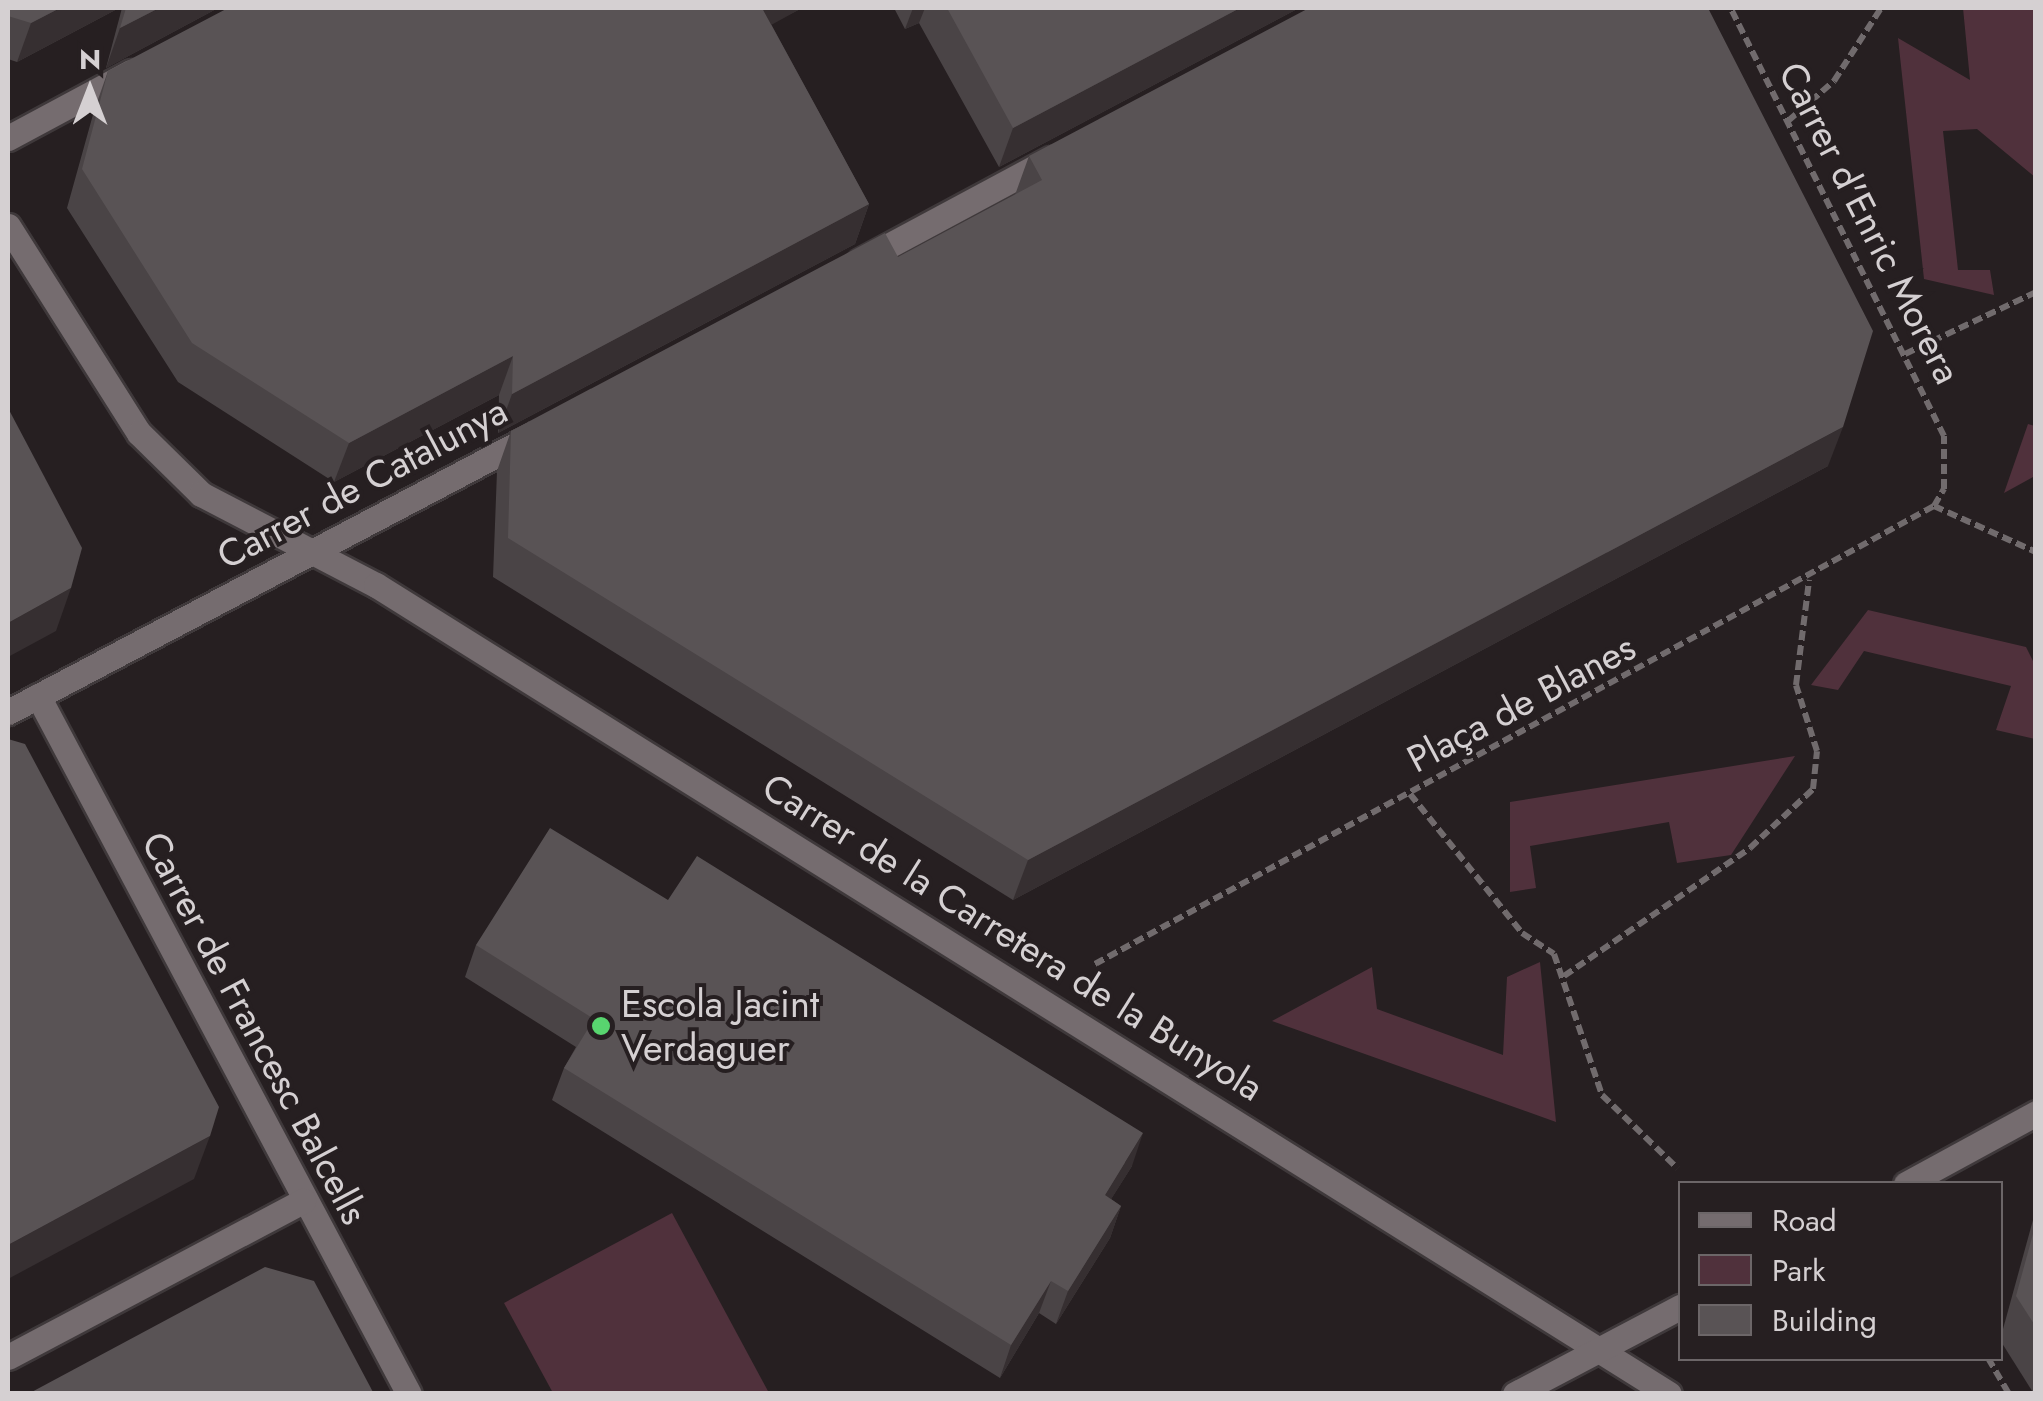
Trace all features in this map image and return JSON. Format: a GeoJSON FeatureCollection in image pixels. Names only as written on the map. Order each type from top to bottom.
{"type":"FeatureCollection","features":[{"type":"Feature","properties":{"kind":"street"},"geometry":{"type":"LineString","coordinates":[[8,138],[166,54]]}},
{"type":"Feature","properties":{"kind":"street"},"geometry":{"type":"LineString","coordinates":[[826,278],[1071,148]]}},
{"type":"Feature","properties":{"kind":"street","name":"Carrer de la Carretera de la Bunyola"},"geometry":{"type":"LineString","coordinates":[[8,226],[168,468],[314,552],[1669,1394]]}},
{"type":"Feature","properties":{"kind":"street","name":"Carrer de Catalunya"},"geometry":{"type":"LineString","coordinates":[[8,712],[564,419]]}},
{"type":"Feature","properties":{"kind":"street","name":"Carrer de Francesc Balcells"},"geometry":{"type":"LineString","coordinates":[[38,696],[303,1201],[409,1394]]}},
{"type":"Feature","properties":{"kind":"street"},"geometry":{"type":"LineString","coordinates":[[1911,1181],[2036,1113]]}},
{"type":"Feature","properties":{"kind":"street"},"geometry":{"type":"LineString","coordinates":[[8,1357],[303,1201]]}},
{"type":"Feature","properties":{"kind":"street"},"geometry":{"type":"LineString","coordinates":[[1515,1394],[1678,1308]]}},
{"type":"Feature","properties":{"kind":"path","name":"Carrer d'Enric Morera"},"geometry":{"type":"LineString","coordinates":[[1730,8],[1944,436],[1946,468],[1934,506]]}},
{"type":"Feature","properties":{"kind":"path"},"geometry":{"type":"LineString","coordinates":[[1788,121],[1834,80],[1881,8]]}},
{"type":"Feature","properties":{"kind":"path"},"geometry":{"type":"LineString","coordinates":[[1905,354],[2036,292]]}},
{"type":"Feature","properties":{"kind":"path"},"geometry":{"type":"LineString","coordinates":[[1934,506],[2036,552]]}},
{"type":"Feature","properties":{"kind":"path","name":"Plaça de Blanes"},"geometry":{"type":"LineString","coordinates":[[1095,964],[1810,578],[1934,506]]}},
{"type":"Feature","properties":{"kind":"path"},"geometry":{"type":"LineString","coordinates":[[1564,976],[1750,848],[1812,789],[1816,751],[1796,685],[1810,578]]}},
{"type":"Feature","properties":{"kind":"path"},"geometry":{"type":"LineString","coordinates":[[1410,794],[1564,976],[1602,1094],[1676,1168]]}},
{"type":"Feature","properties":{"kind":"path"},"geometry":{"type":"LineString","coordinates":[[1990,1361],[2009,1394]]}},
{"type":"Feature","properties":{"kind":"green space"},"geometry":{"type":"Polygon","coordinates":[[[1963,8],[2035,8],[2035,177],[1977,129],[1943,131],[1958,270],[1990,270],[1994,295],[1924,279],[1898,38],[1970,80],[1963,8]]]}},
{"type":"Feature","properties":{"kind":"green space"},"geometry":{"type":"Polygon","coordinates":[[[2028,424],[2035,426],[2035,476],[2004,493],[2028,424]]]}},
{"type":"Feature","properties":{"kind":"green space"},"geometry":{"type":"Polygon","coordinates":[[[1868,610],[2026,647],[2035,665],[2035,739],[1996,730],[2011,686],[1864,651],[1838,690],[1811,685],[1868,610]]]}},
{"type":"Feature","properties":{"kind":"green space"},"geometry":{"type":"Polygon","coordinates":[[[1795,756],[1731,855],[1677,863],[1669,822],[1530,846],[1536,888],[1510,892],[1510,802],[1795,756]]]}},
{"type":"Feature","properties":{"kind":"green space"},"geometry":{"type":"Polygon","coordinates":[[[1540,962],[1556,1122],[1272,1021],[1372,967],[1377,1009],[1503,1055],[1507,977],[1540,962]]]}},
{"type":"Feature","properties":{"kind":"green space"},"geometry":{"type":"Polygon","coordinates":[[[672,1213],[769,1393],[553,1393],[504,1303],[672,1213]]]}},
{"type":"Feature","properties":{"kind":"building"},"geometry":{"type":"Polygon","coordinates":[[[8,8],[60,8],[31,23],[8,16],[8,8]]]}},
{"type":"Feature","properties":{"kind":"building"},"geometry":{"type":"Polygon","coordinates":[[[126,8],[159,8],[120,28],[126,8]]]}},
{"type":"Feature","properties":{"kind":"building"},"geometry":{"type":"Polygon","coordinates":[[[228,8],[762,8],[869,204],[512,394],[513,356],[349,443],[192,343],[82,169],[108,71],[228,8]]]}},
{"type":"Feature","properties":{"kind":"building"},"geometry":{"type":"Polygon","coordinates":[[[947,8],[1240,8],[1013,128],[947,8]]]}},
{"type":"Feature","properties":{"kind":"building"},"geometry":{"type":"Polygon","coordinates":[[[1309,8],[1708,8],[1873,331],[1843,427],[1028,860],[508,538],[511,431],[885,233],[898,257],[1042,180],[1029,156],[1309,8]]]}},
{"type":"Feature","properties":{"kind":"building"},"geometry":{"type":"Polygon","coordinates":[[[8,408],[82,548],[71,588],[8,623],[8,408]]]}},
{"type":"Feature","properties":{"kind":"building"},"geometry":{"type":"Polygon","coordinates":[[[8,739],[25,744],[219,1107],[210,1136],[8,1245],[8,739]]]}},
{"type":"Feature","properties":{"kind":"building"},"geometry":{"type":"Polygon","coordinates":[[[550,828],[668,900],[697,856],[1143,1133],[1105,1195],[1121,1206],[1068,1291],[1051,1281],[1011,1345],[564,1068],[594,1019],[476,945],[550,828]]]}},
{"type":"Feature","properties":{"kind":"building"},"geometry":{"type":"Polygon","coordinates":[[[2036,1223],[2036,1327],[2016,1296],[2036,1223]]]}},
{"type":"Feature","properties":{"kind":"building"},"geometry":{"type":"Polygon","coordinates":[[[265,1267],[314,1281],[374,1394],[28,1394],[265,1267]]]}},
{"type":"Feature","properties":{"kind":"place","name":"Escola Jacint Verdaguer"},"geometry":{"type":"Point","coordinates":[601,1026]}}]}
